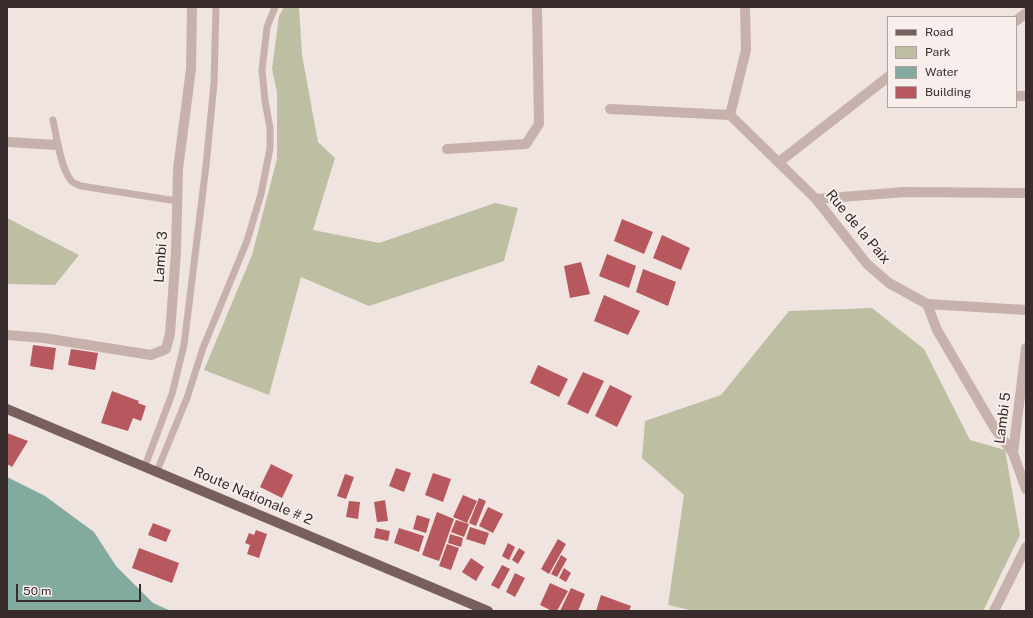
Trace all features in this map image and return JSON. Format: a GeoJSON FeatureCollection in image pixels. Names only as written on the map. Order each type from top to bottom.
{"type":"FeatureCollection","features":[{"type":"Feature","properties":{"kind":"main road","name":"Route Nationale # 2"},"geometry":{"type":"LineString","coordinates":[[7,409],[488,611]]}},
{"type":"Feature","properties":{"kind":"street","name":"Lambi 3"},"geometry":{"type":"LineString","coordinates":[[7,335],[44,338],[152,355],[166,348],[170,334],[176,251],[178,169],[191,69],[192,7]]}},
{"type":"Feature","properties":{"kind":"street"},"geometry":{"type":"LineString","coordinates":[[447,149],[526,144],[534,135],[539,124],[537,7]]}},
{"type":"Feature","properties":{"kind":"street"},"geometry":{"type":"LineString","coordinates":[[610,109],[730,116],[746,50],[745,7]]}},
{"type":"Feature","properties":{"kind":"street"},"geometry":{"type":"LineString","coordinates":[[1017,20],[1026,13]]}},
{"type":"Feature","properties":{"kind":"street"},"geometry":{"type":"LineString","coordinates":[[780,162],[887,78]]}},
{"type":"Feature","properties":{"kind":"street","name":"Rue de la Paix"},"geometry":{"type":"LineString","coordinates":[[730,116],[780,162],[816,199],[867,264],[888,283],[927,304]]}},
{"type":"Feature","properties":{"kind":"street"},"geometry":{"type":"LineString","coordinates":[[7,142],[57,145]]}},
{"type":"Feature","properties":{"kind":"street"},"geometry":{"type":"LineString","coordinates":[[816,199],[905,192],[1026,193]]}},
{"type":"Feature","properties":{"kind":"street"},"geometry":{"type":"LineString","coordinates":[[1013,453],[995,429],[941,337],[927,304],[1026,310]]}},
{"type":"Feature","properties":{"kind":"street","name":"Lambi 5"},"geometry":{"type":"LineString","coordinates":[[1026,348],[1013,453],[1026,489]]}},
{"type":"Feature","properties":{"kind":"street"},"geometry":{"type":"LineString","coordinates":[[994,611],[1026,546]]}},
{"type":"Feature","properties":{"kind":"lane"},"geometry":{"type":"LineString","coordinates":[[145,466],[172,394],[184,345],[206,166],[214,83],[216,7]]}},
{"type":"Feature","properties":{"kind":"lane"},"geometry":{"type":"LineString","coordinates":[[157,471],[187,398],[203,348],[247,241],[261,194],[270,148],[270,128],[265,101],[262,70],[267,27],[275,7]]}},
{"type":"Feature","properties":{"kind":"lane"},"geometry":{"type":"LineString","coordinates":[[53,120],[57,145],[70,180],[81,186],[177,201]]}},
{"type":"Feature","properties":{"kind":"green space"},"geometry":{"type":"Polygon","coordinates":[[[284,7],[299,7],[302,55],[318,142],[335,158],[313,230],[379,243],[495,203],[518,208],[504,261],[369,306],[301,277],[269,395],[204,370],[252,255],[277,159],[277,92],[272,69],[279,16],[284,7]]]}},
{"type":"Feature","properties":{"kind":"green space"},"geometry":{"type":"Polygon","coordinates":[[[7,218],[79,255],[55,285],[7,284],[7,218]]]}},
{"type":"Feature","properties":{"kind":"green space"},"geometry":{"type":"Polygon","coordinates":[[[872,308],[924,349],[970,440],[1005,450],[1020,535],[983,611],[694,611],[668,605],[684,495],[642,458],[645,421],[721,395],[789,311],[872,308]]]}},
{"type":"Feature","properties":{"kind":"water"},"geometry":{"type":"Polygon","coordinates":[[[7,477],[45,496],[94,532],[116,566],[153,603],[171,611],[7,611],[7,477]]]}},
{"type":"Feature","properties":{"kind":"building"},"geometry":{"type":"Polygon","coordinates":[[[622,219],[653,232],[644,254],[614,241],[622,219]]]}},
{"type":"Feature","properties":{"kind":"building"},"geometry":{"type":"Polygon","coordinates":[[[662,235],[690,248],[681,270],[653,258],[662,235]]]}},
{"type":"Feature","properties":{"kind":"building"},"geometry":{"type":"Polygon","coordinates":[[[607,254],[636,266],[629,288],[599,276],[607,254]]]}},
{"type":"Feature","properties":{"kind":"building"},"geometry":{"type":"Polygon","coordinates":[[[581,262],[590,294],[570,298],[564,266],[581,262]]]}},
{"type":"Feature","properties":{"kind":"building"},"geometry":{"type":"Polygon","coordinates":[[[643,269],[676,282],[668,306],[636,292],[643,269]]]}},
{"type":"Feature","properties":{"kind":"building"},"geometry":{"type":"Polygon","coordinates":[[[604,295],[640,311],[628,335],[594,321],[604,295]]]}},
{"type":"Feature","properties":{"kind":"building"},"geometry":{"type":"Polygon","coordinates":[[[33,345],[56,348],[53,370],[30,366],[33,345]]]}},
{"type":"Feature","properties":{"kind":"building"},"geometry":{"type":"Polygon","coordinates":[[[71,349],[98,353],[95,370],[68,365],[71,349]]]}},
{"type":"Feature","properties":{"kind":"building"},"geometry":{"type":"Polygon","coordinates":[[[538,365],[568,379],[559,397],[530,383],[538,365]]]}},
{"type":"Feature","properties":{"kind":"building"},"geometry":{"type":"Polygon","coordinates":[[[583,372],[604,381],[588,414],[567,404],[583,372]]]}},
{"type":"Feature","properties":{"kind":"building"},"geometry":{"type":"Polygon","coordinates":[[[610,385],[632,396],[617,427],[595,416],[610,385]]]}},
{"type":"Feature","properties":{"kind":"building"},"geometry":{"type":"Polygon","coordinates":[[[112,391],[139,401],[138,403],[146,406],[141,421],[133,418],[128,431],[101,423],[112,391]]]}},
{"type":"Feature","properties":{"kind":"building"},"geometry":{"type":"Polygon","coordinates":[[[7,433],[28,441],[12,467],[7,464],[7,433]]]}},
{"type":"Feature","properties":{"kind":"building"},"geometry":{"type":"Polygon","coordinates":[[[271,464],[293,475],[282,498],[260,487],[271,464]]]}},
{"type":"Feature","properties":{"kind":"building"},"geometry":{"type":"Polygon","coordinates":[[[396,468],[411,473],[404,492],[389,486],[396,468]]]}},
{"type":"Feature","properties":{"kind":"building"},"geometry":{"type":"Polygon","coordinates":[[[433,473],[451,479],[443,502],[425,495],[433,473]]]}},
{"type":"Feature","properties":{"kind":"building"},"geometry":{"type":"Polygon","coordinates":[[[345,474],[354,477],[346,499],[337,496],[345,474]]]}},
{"type":"Feature","properties":{"kind":"building"},"geometry":{"type":"Polygon","coordinates":[[[463,495],[477,501],[467,523],[453,517],[463,495]]]}},
{"type":"Feature","properties":{"kind":"building"},"geometry":{"type":"Polygon","coordinates":[[[479,498],[486,501],[476,526],[469,523],[479,498]]]}},
{"type":"Feature","properties":{"kind":"building"},"geometry":{"type":"Polygon","coordinates":[[[385,500],[388,521],[377,522],[374,502],[385,500]]]}},
{"type":"Feature","properties":{"kind":"building"},"geometry":{"type":"Polygon","coordinates":[[[349,501],[360,502],[358,519],[346,517],[349,501]]]}},
{"type":"Feature","properties":{"kind":"building"},"geometry":{"type":"Polygon","coordinates":[[[488,507],[503,514],[493,533],[479,526],[488,507]]]}},
{"type":"Feature","properties":{"kind":"building"},"geometry":{"type":"Polygon","coordinates":[[[437,512],[454,519],[439,561],[422,555],[437,512]]]}},
{"type":"Feature","properties":{"kind":"building"},"geometry":{"type":"Polygon","coordinates":[[[417,515],[430,519],[426,533],[413,529],[417,515]]]}},
{"type":"Feature","properties":{"kind":"building"},"geometry":{"type":"Polygon","coordinates":[[[456,520],[469,524],[464,537],[451,532],[456,520]]]}},
{"type":"Feature","properties":{"kind":"building"},"geometry":{"type":"Polygon","coordinates":[[[153,523],[171,530],[166,542],[148,535],[153,523]]]}},
{"type":"Feature","properties":{"kind":"building"},"geometry":{"type":"Polygon","coordinates":[[[470,527],[489,533],[485,545],[466,539],[470,527]]]}},
{"type":"Feature","properties":{"kind":"building"},"geometry":{"type":"Polygon","coordinates":[[[376,528],[390,531],[388,541],[374,538],[376,528]]]}},
{"type":"Feature","properties":{"kind":"building"},"geometry":{"type":"Polygon","coordinates":[[[399,528],[424,536],[419,552],[394,543],[399,528]]]}},
{"type":"Feature","properties":{"kind":"building"},"geometry":{"type":"Polygon","coordinates":[[[256,530],[267,534],[259,558],[247,554],[250,545],[245,543],[249,533],[254,535],[256,530]]]}},
{"type":"Feature","properties":{"kind":"building"},"geometry":{"type":"Polygon","coordinates":[[[450,534],[463,538],[461,547],[448,543],[450,534]]]}},
{"type":"Feature","properties":{"kind":"building"},"geometry":{"type":"Polygon","coordinates":[[[558,539],[566,544],[549,574],[541,569],[558,539]]]}},
{"type":"Feature","properties":{"kind":"building"},"geometry":{"type":"Polygon","coordinates":[[[508,543],[515,547],[509,560],[502,556],[508,543]]]}},
{"type":"Feature","properties":{"kind":"building"},"geometry":{"type":"Polygon","coordinates":[[[447,544],[459,548],[451,570],[439,566],[447,544]]]}},
{"type":"Feature","properties":{"kind":"building"},"geometry":{"type":"Polygon","coordinates":[[[139,548],[179,563],[172,583],[132,568],[139,548]]]}},
{"type":"Feature","properties":{"kind":"building"},"geometry":{"type":"Polygon","coordinates":[[[519,548],[525,552],[518,564],[512,560],[519,548]]]}},
{"type":"Feature","properties":{"kind":"building"},"geometry":{"type":"Polygon","coordinates":[[[561,555],[567,559],[557,577],[551,574],[561,555]]]}},
{"type":"Feature","properties":{"kind":"building"},"geometry":{"type":"Polygon","coordinates":[[[471,558],[484,567],[476,581],[462,572],[471,558]]]}},
{"type":"Feature","properties":{"kind":"building"},"geometry":{"type":"Polygon","coordinates":[[[502,565],[510,569],[499,589],[491,585],[502,565]]]}},
{"type":"Feature","properties":{"kind":"building"},"geometry":{"type":"Polygon","coordinates":[[[564,568],[571,573],[566,582],[559,578],[564,568]]]}},
{"type":"Feature","properties":{"kind":"building"},"geometry":{"type":"Polygon","coordinates":[[[515,573],[525,578],[515,597],[506,592],[515,573]]]}},
{"type":"Feature","properties":{"kind":"building"},"geometry":{"type":"Polygon","coordinates":[[[550,583],[568,591],[557,611],[552,611],[540,605],[550,583]]]}},
{"type":"Feature","properties":{"kind":"building"},"geometry":{"type":"Polygon","coordinates":[[[571,588],[585,594],[578,611],[560,611],[571,588]]]}},
{"type":"Feature","properties":{"kind":"building"},"geometry":{"type":"Polygon","coordinates":[[[601,595],[631,606],[629,611],[596,611],[601,595]]]}}]}
